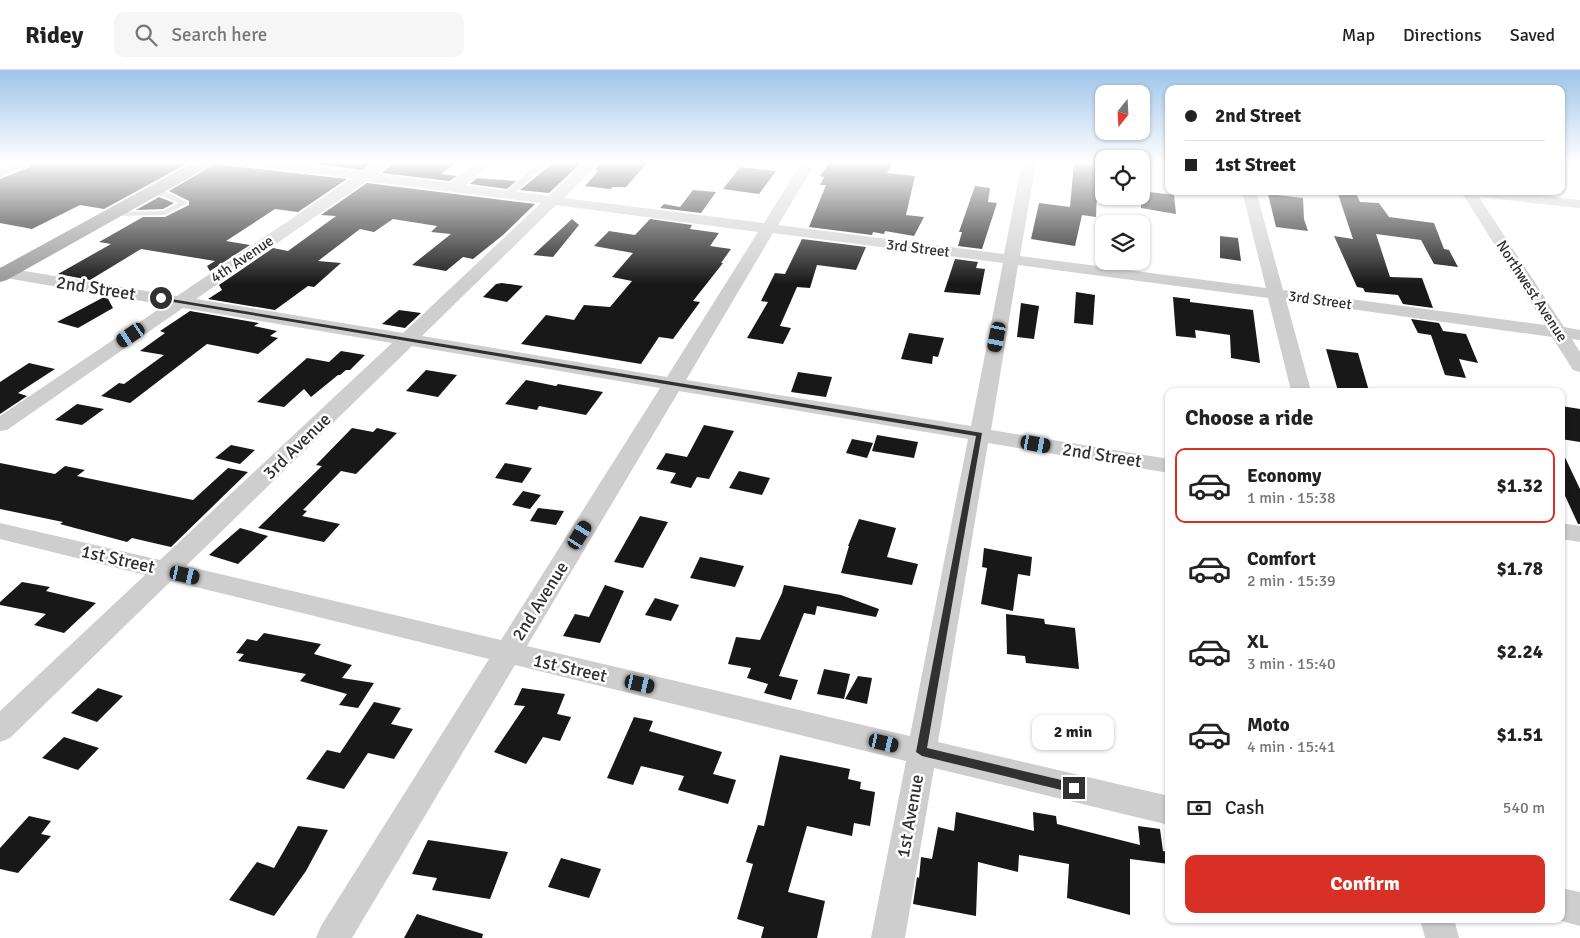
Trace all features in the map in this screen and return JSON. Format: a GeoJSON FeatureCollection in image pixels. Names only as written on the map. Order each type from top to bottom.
{"type":"FeatureCollection","features":[{"type":"Feature","properties":{"kind":"highway"},"geometry":{"type":"LineString","coordinates":[[2,274],[134,203]]}},
{"type":"Feature","properties":{"kind":"street","name":"4th Avenue"},"geometry":{"type":"LineString","coordinates":[[0,425],[325,203]]}},
{"type":"Feature","properties":{"kind":"street","name":"3rd Avenue"},"geometry":{"type":"LineString","coordinates":[[0,729],[550,203]]}},
{"type":"Feature","properties":{"kind":"street","name":"3rd Street"},"geometry":{"type":"LineString","coordinates":[[572,203],[1580,335]]}},
{"type":"Feature","properties":{"kind":"street","name":"2nd Avenue"},"geometry":{"type":"LineString","coordinates":[[333,938],[783,203]]}},
{"type":"Feature","properties":{"kind":"street","name":"1st Avenue"},"geometry":{"type":"LineString","coordinates":[[888,938],[1022,203]]}},
{"type":"Feature","properties":{"kind":"street"},"geometry":{"type":"LineString","coordinates":[[1252,203],[1300,388]]}},
{"type":"Feature","properties":{"kind":"street","name":"Northwest Avenue"},"geometry":{"type":"LineString","coordinates":[[1472,203],[1580,366]]}},
{"type":"Feature","properties":{"kind":"street"},"geometry":{"type":"LineString","coordinates":[[1566,203],[1580,204]]}},
{"type":"Feature","properties":{"kind":"street","name":"2nd Street"},"geometry":{"type":"LineString","coordinates":[[2,274],[1165,465]]}},
{"type":"Feature","properties":{"kind":"street","name":"1st Street"},"geometry":{"type":"LineString","coordinates":[[0,531],[1165,810]]}},
{"type":"Feature","properties":{"kind":"street"},"geometry":{"type":"LineString","coordinates":[[1565,532],[1580,534]]}},
{"type":"Feature","properties":{"kind":"street"},"geometry":{"type":"LineString","coordinates":[[1565,906],[1580,909]]}},
{"type":"Feature","properties":{"kind":"street"},"geometry":{"type":"LineString","coordinates":[[1438,923],[1442,938]]}},
{"type":"Feature","properties":{"kind":"lane"},"geometry":{"type":"LineString","coordinates":[[114,214],[164,213],[183,203]]}},
{"type":"Feature","properties":{"kind":"building"},"geometry":{"type":"Polygon","coordinates":[[[0,203],[116,203],[104,209],[80,205],[32,229],[0,223],[0,203]]]}},
{"type":"Feature","properties":{"kind":"building"},"geometry":{"type":"Polygon","coordinates":[[[149,203],[174,203],[163,209],[136,210],[149,203]]]}},
{"type":"Feature","properties":{"kind":"building"},"geometry":{"type":"Polygon","coordinates":[[[189,203],[312,203],[298,212],[275,209],[226,241],[250,245],[210,271],[207,266],[215,261],[141,249],[90,280],[58,274],[111,244],[99,242],[143,217],[165,217],[189,205],[189,203]]]}},
{"type":"Feature","properties":{"kind":"building"},"geometry":{"type":"Polygon","coordinates":[[[339,203],[535,204],[503,235],[473,259],[463,257],[446,271],[412,265],[451,234],[431,232],[437,226],[393,219],[374,232],[360,229],[318,261],[341,263],[314,287],[308,286],[275,310],[208,299],[222,290],[219,285],[273,248],[288,251],[336,216],[321,215],[339,203]]]}},
{"type":"Feature","properties":{"kind":"building"},"geometry":{"type":"Polygon","coordinates":[[[683,203],[708,203],[701,213],[660,208],[664,204],[680,207],[683,203]]]}},
{"type":"Feature","properties":{"kind":"building"},"geometry":{"type":"Polygon","coordinates":[[[819,203],[909,203],[906,215],[924,217],[914,236],[885,231],[884,234],[873,232],[872,235],[809,227],[819,203]]]}},
{"type":"Feature","properties":{"kind":"building"},"geometry":{"type":"Polygon","coordinates":[[[969,203],[997,203],[982,249],[958,246],[962,232],[959,232],[969,203]]]}},
{"type":"Feature","properties":{"kind":"building"},"geometry":{"type":"Polygon","coordinates":[[[1039,203],[1070,207],[1070,203],[1095,203],[1096,215],[1095,217],[1082,215],[1075,246],[1031,239],[1039,203]]]}},
{"type":"Feature","properties":{"kind":"building"},"geometry":{"type":"Polygon","coordinates":[[[1150,203],[1175,203],[1176,214],[1141,208],[1141,205],[1150,205],[1150,203]]]}},
{"type":"Feature","properties":{"kind":"building"},"geometry":{"type":"Polygon","coordinates":[[[1270,203],[1303,203],[1304,219],[1308,231],[1276,227],[1270,203]]]}},
{"type":"Feature","properties":{"kind":"building"},"geometry":{"type":"Polygon","coordinates":[[[1341,203],[1379,203],[1389,217],[1434,223],[1444,249],[1449,250],[1458,267],[1434,264],[1421,240],[1376,234],[1390,277],[1422,278],[1433,308],[1403,304],[1398,295],[1365,292],[1363,288],[1357,287],[1334,236],[1353,239],[1341,203]]]}},
{"type":"Feature","properties":{"kind":"building"},"geometry":{"type":"Polygon","coordinates":[[[572,219],[579,225],[553,257],[533,255],[572,219]]]}},
{"type":"Feature","properties":{"kind":"building"},"geometry":{"type":"Polygon","coordinates":[[[650,219],[692,225],[690,229],[719,233],[710,246],[731,249],[721,263],[723,263],[693,301],[700,302],[673,339],[659,337],[641,364],[521,344],[546,315],[574,320],[584,305],[610,307],[632,281],[612,277],[633,253],[594,246],[609,231],[635,235],[650,219]]]}},
{"type":"Feature","properties":{"kind":"building"},"geometry":{"type":"Polygon","coordinates":[[[1220,236],[1238,238],[1241,261],[1220,258],[1220,236]]]}},
{"type":"Feature","properties":{"kind":"building"},"geometry":{"type":"Polygon","coordinates":[[[802,239],[866,247],[856,270],[817,265],[810,288],[797,287],[780,326],[791,328],[783,344],[747,338],[768,302],[761,301],[775,273],[785,274],[802,239]]]}},
{"type":"Feature","properties":{"kind":"building"},"geometry":{"type":"Polygon","coordinates":[[[955,259],[978,262],[976,268],[985,269],[980,295],[944,292],[955,259]]]}},
{"type":"Feature","properties":{"kind":"building"},"geometry":{"type":"Polygon","coordinates":[[[496,284],[523,286],[507,302],[483,297],[496,284]]]}},
{"type":"Feature","properties":{"kind":"building"},"geometry":{"type":"Polygon","coordinates":[[[1076,292],[1095,295],[1093,325],[1074,323],[1076,292]]]}},
{"type":"Feature","properties":{"kind":"building"},"geometry":{"type":"Polygon","coordinates":[[[107,297],[113,308],[78,328],[57,322],[107,297]]]}},
{"type":"Feature","properties":{"kind":"building"},"geometry":{"type":"Polygon","coordinates":[[[1173,297],[1190,299],[1190,302],[1253,310],[1260,363],[1231,358],[1230,335],[1195,330],[1196,338],[1176,336],[1173,297]]]}},
{"type":"Feature","properties":{"kind":"building"},"geometry":{"type":"Polygon","coordinates":[[[1021,303],[1039,306],[1034,339],[1017,337],[1021,303]]]}},
{"type":"Feature","properties":{"kind":"building"},"geometry":{"type":"Polygon","coordinates":[[[399,310],[421,313],[405,328],[382,324],[399,310]]]}},
{"type":"Feature","properties":{"kind":"building"},"geometry":{"type":"Polygon","coordinates":[[[190,311],[259,323],[254,326],[277,331],[270,336],[278,338],[258,354],[207,344],[130,403],[101,396],[119,383],[124,384],[164,355],[140,351],[165,333],[160,331],[190,311]]]}},
{"type":"Feature","properties":{"kind":"building"},"geometry":{"type":"Polygon","coordinates":[[[1411,319],[1439,323],[1443,331],[1466,334],[1478,363],[1459,359],[1466,378],[1445,375],[1431,335],[1418,333],[1411,319]]]}},
{"type":"Feature","properties":{"kind":"building"},"geometry":{"type":"Polygon","coordinates":[[[909,333],[944,338],[938,357],[933,356],[932,364],[901,359],[909,333]]]}},
{"type":"Feature","properties":{"kind":"building"},"geometry":{"type":"Polygon","coordinates":[[[1326,349],[1358,353],[1368,388],[1337,388],[1326,349]]]}},
{"type":"Feature","properties":{"kind":"building"},"geometry":{"type":"Polygon","coordinates":[[[341,351],[365,355],[350,370],[346,370],[338,375],[311,397],[304,389],[284,407],[257,402],[307,358],[329,362],[341,351]]]}},
{"type":"Feature","properties":{"kind":"building"},"geometry":{"type":"Polygon","coordinates":[[[29,363],[55,369],[18,393],[27,396],[0,414],[0,382],[29,363]]]}},
{"type":"Feature","properties":{"kind":"building"},"geometry":{"type":"Polygon","coordinates":[[[426,370],[457,375],[438,397],[406,391],[426,370]]]}},
{"type":"Feature","properties":{"kind":"building"},"geometry":{"type":"Polygon","coordinates":[[[798,372],[832,377],[826,397],[791,392],[798,372]]]}},
{"type":"Feature","properties":{"kind":"building"},"geometry":{"type":"Polygon","coordinates":[[[526,380],[603,392],[586,415],[539,406],[537,410],[505,404],[526,380]]]}},
{"type":"Feature","properties":{"kind":"building"},"geometry":{"type":"Polygon","coordinates":[[[77,404],[104,409],[82,425],[55,420],[77,404]]]}},
{"type":"Feature","properties":{"kind":"building"},"geometry":{"type":"Polygon","coordinates":[[[1565,407],[1580,409],[1580,442],[1565,440],[1565,407]]]}},
{"type":"Feature","properties":{"kind":"building"},"geometry":{"type":"Polygon","coordinates":[[[704,425],[734,431],[709,479],[697,477],[691,488],[670,483],[676,473],[656,469],[666,453],[687,457],[704,425]]]}},
{"type":"Feature","properties":{"kind":"building"},"geometry":{"type":"Polygon","coordinates":[[[352,428],[373,432],[377,428],[397,433],[356,474],[341,471],[303,510],[307,511],[302,516],[340,524],[324,542],[258,528],[322,466],[316,465],[352,428]]]}},
{"type":"Feature","properties":{"kind":"building"},"geometry":{"type":"Polygon","coordinates":[[[877,435],[918,442],[914,458],[872,451],[877,435]]]}},
{"type":"Feature","properties":{"kind":"building"},"geometry":{"type":"Polygon","coordinates":[[[852,439],[873,443],[867,458],[846,453],[852,439]]]}},
{"type":"Feature","properties":{"kind":"building"},"geometry":{"type":"Polygon","coordinates":[[[231,445],[255,450],[240,464],[215,458],[231,445]]]}},
{"type":"Feature","properties":{"kind":"building"},"geometry":{"type":"Polygon","coordinates":[[[1565,457],[1580,489],[1580,524],[1578,524],[1565,496],[1565,457]]]}},
{"type":"Feature","properties":{"kind":"building"},"geometry":{"type":"Polygon","coordinates":[[[0,463],[55,474],[65,466],[85,470],[77,476],[193,500],[228,468],[248,472],[171,547],[132,538],[127,542],[60,524],[63,522],[0,509],[0,463]]]}},
{"type":"Feature","properties":{"kind":"building"},"geometry":{"type":"Polygon","coordinates":[[[505,463],[532,468],[522,483],[495,478],[505,463]]]}},
{"type":"Feature","properties":{"kind":"building"},"geometry":{"type":"Polygon","coordinates":[[[739,471],[770,478],[762,495],[729,488],[739,471]]]}},
{"type":"Feature","properties":{"kind":"building"},"geometry":{"type":"Polygon","coordinates":[[[523,491],[541,495],[530,509],[512,505],[523,491]]]}},
{"type":"Feature","properties":{"kind":"building"},"geometry":{"type":"Polygon","coordinates":[[[538,508],[564,511],[556,525],[530,521],[538,508]]]}},
{"type":"Feature","properties":{"kind":"building"},"geometry":{"type":"Polygon","coordinates":[[[640,516],[668,522],[643,568],[614,562],[640,516]]]}},
{"type":"Feature","properties":{"kind":"building"},"geometry":{"type":"Polygon","coordinates":[[[859,519],[896,528],[887,557],[918,564],[912,585],[841,573],[848,546],[859,519]]]}},
{"type":"Feature","properties":{"kind":"building"},"geometry":{"type":"Polygon","coordinates":[[[240,528],[268,536],[238,564],[209,555],[240,528]]]}},
{"type":"Feature","properties":{"kind":"building"},"geometry":{"type":"Polygon","coordinates":[[[984,548],[1032,557],[1030,576],[1018,574],[1013,611],[981,604],[987,568],[982,567],[984,548]]]}},
{"type":"Feature","properties":{"kind":"building"},"geometry":{"type":"Polygon","coordinates":[[[700,557],[744,566],[735,587],[690,578],[700,557]]]}},
{"type":"Feature","properties":{"kind":"building"},"geometry":{"type":"Polygon","coordinates":[[[22,582],[50,587],[46,591],[96,603],[64,633],[34,625],[46,614],[0,605],[0,602],[22,582]]]}},
{"type":"Feature","properties":{"kind":"building"},"geometry":{"type":"Polygon","coordinates":[[[605,585],[624,591],[600,643],[563,636],[575,614],[589,617],[605,585]]]}},
{"type":"Feature","properties":{"kind":"building"},"geometry":{"type":"Polygon","coordinates":[[[784,585],[841,595],[879,609],[876,617],[817,606],[815,615],[804,613],[779,676],[798,680],[791,700],[764,693],[768,684],[747,678],[751,668],[728,664],[736,637],[760,640],[784,585]]]}},
{"type":"Feature","properties":{"kind":"building"},"geometry":{"type":"Polygon","coordinates":[[[655,598],[679,605],[671,621],[645,615],[655,598]]]}},
{"type":"Feature","properties":{"kind":"building"},"geometry":{"type":"Polygon","coordinates":[[[1006,614],[1044,619],[1045,624],[1075,628],[1079,669],[1026,663],[1025,656],[1007,654],[1006,614]]]}},
{"type":"Feature","properties":{"kind":"building"},"geometry":{"type":"Polygon","coordinates":[[[264,633],[321,644],[314,654],[352,665],[342,678],[374,683],[358,708],[339,705],[347,694],[300,681],[306,674],[238,661],[244,654],[236,653],[247,639],[257,641],[264,633]]]}},
{"type":"Feature","properties":{"kind":"building"},"geometry":{"type":"Polygon","coordinates":[[[824,669],[850,674],[844,699],[817,694],[824,669]]]}},
{"type":"Feature","properties":{"kind":"building"},"geometry":{"type":"Polygon","coordinates":[[[858,676],[872,678],[867,704],[845,699],[858,676]]]}},
{"type":"Feature","properties":{"kind":"building"},"geometry":{"type":"Polygon","coordinates":[[[98,688],[123,696],[97,722],[71,713],[98,688]]]}},
{"type":"Feature","properties":{"kind":"building"},"geometry":{"type":"Polygon","coordinates":[[[522,688],[565,694],[557,714],[571,717],[560,741],[543,737],[526,764],[494,752],[525,706],[514,705],[522,688]]]}},
{"type":"Feature","properties":{"kind":"building"},"geometry":{"type":"Polygon","coordinates":[[[374,702],[401,708],[391,724],[413,729],[394,759],[368,753],[344,789],[306,779],[327,750],[340,753],[374,702]]]}},
{"type":"Feature","properties":{"kind":"building"},"geometry":{"type":"Polygon","coordinates":[[[634,717],[653,721],[649,731],[722,752],[713,774],[736,780],[728,804],[678,790],[684,776],[641,766],[633,785],[607,778],[634,717]]]}},
{"type":"Feature","properties":{"kind":"building"},"geometry":{"type":"Polygon","coordinates":[[[64,737],[99,748],[78,770],[42,758],[64,737]]]}},
{"type":"Feature","properties":{"kind":"building"},"geometry":{"type":"Polygon","coordinates":[[[780,755],[850,769],[848,779],[861,782],[860,789],[875,792],[870,826],[854,823],[852,836],[807,826],[788,892],[825,901],[817,938],[761,938],[764,927],[737,919],[753,864],[746,862],[758,825],[764,826],[780,755]]]}},
{"type":"Feature","properties":{"kind":"building"},"geometry":{"type":"Polygon","coordinates":[[[956,812],[1034,831],[1033,812],[1056,816],[1057,824],[1140,845],[1138,826],[1160,829],[1163,851],[1165,851],[1165,863],[1130,859],[1130,915],[1067,898],[1069,864],[1019,855],[1018,872],[978,862],[976,916],[913,904],[917,877],[919,878],[921,857],[932,859],[938,827],[954,831],[956,812]]]}},
{"type":"Feature","properties":{"kind":"building"},"geometry":{"type":"Polygon","coordinates":[[[29,816],[51,821],[41,834],[51,836],[18,873],[0,869],[0,848],[29,816]]]}},
{"type":"Feature","properties":{"kind":"building"},"geometry":{"type":"Polygon","coordinates":[[[298,826],[328,830],[306,871],[274,916],[229,900],[257,862],[274,868],[298,826]]]}},
{"type":"Feature","properties":{"kind":"building"},"geometry":{"type":"Polygon","coordinates":[[[428,840],[508,852],[490,899],[432,890],[437,878],[412,874],[428,840]]]}},
{"type":"Feature","properties":{"kind":"building"},"geometry":{"type":"Polygon","coordinates":[[[561,858],[601,869],[589,898],[548,887],[561,858]]]}},
{"type":"Feature","properties":{"kind":"building"},"geometry":{"type":"Polygon","coordinates":[[[417,914],[483,934],[482,938],[404,938],[417,914]]]}},
{"type":"Feature","properties":{"kind":"route"},"geometry":{"type":"LineString","coordinates":[[161,298],[980,434],[922,752],[1074,788]]}}]}
